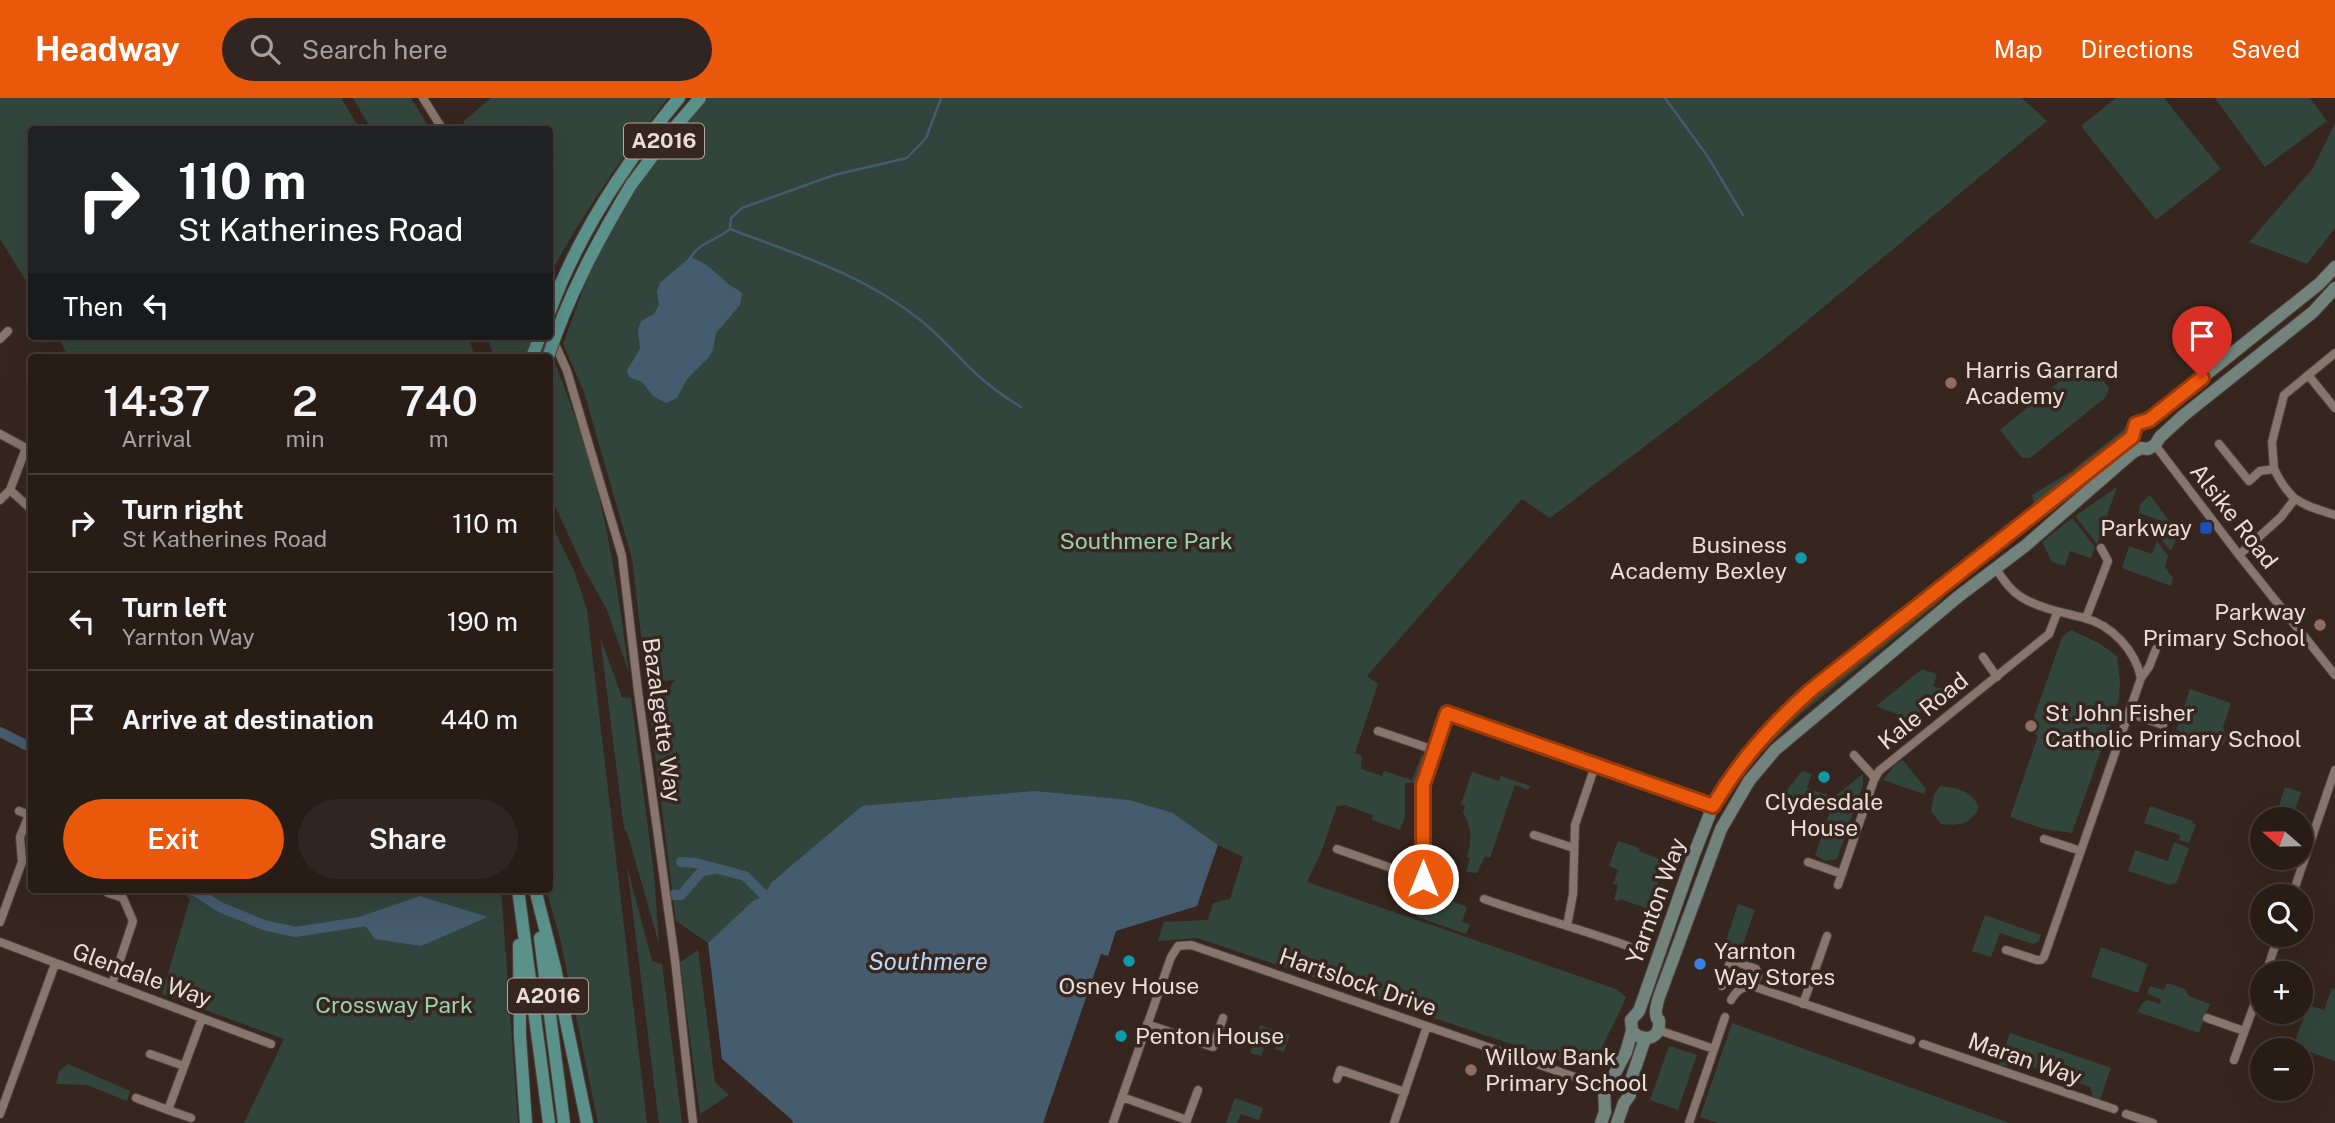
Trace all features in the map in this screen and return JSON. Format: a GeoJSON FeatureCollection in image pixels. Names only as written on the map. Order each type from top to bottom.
{"type":"FeatureCollection","features":[{"type":"Feature","properties":{"kind":"main road","name":"A2016"},"geometry":{"type":"LineString","coordinates":[[553,304],[583,237],[613,185],[678,98]]}},
{"type":"Feature","properties":{"kind":"main road","name":"A2016"},"geometry":{"type":"LineString","coordinates":[[549,354],[572,293],[601,235],[631,185],[700,98]]}},
{"type":"Feature","properties":{"kind":"main road"},"geometry":{"type":"LineString","coordinates":[[518,893],[520,1036],[526,1123]]}},
{"type":"Feature","properties":{"kind":"main road","name":"A2016"},"geometry":{"type":"LineString","coordinates":[[519,893],[549,1123]]}},
{"type":"Feature","properties":{"kind":"main road","name":"A2016"},"geometry":{"type":"LineString","coordinates":[[535,893],[564,1123]]}},
{"type":"Feature","properties":{"kind":"main road"},"geometry":{"type":"LineString","coordinates":[[535,893],[555,968],[587,1123]]}},
{"type":"Feature","properties":{"kind":"street"},"geometry":{"type":"LineString","coordinates":[[423,98],[440,126]]}},
{"type":"Feature","properties":{"kind":"street","name":"Yarnton Way"},"geometry":{"type":"LineString","coordinates":[[1601,1123],[1607,1088],[1626,1052],[1632,1031],[1631,1020],[1639,1011],[1694,854],[1713,806],[1747,754],[1794,705],[2132,437],[2136,424],[2149,420],[2319,284],[2335,267]]}},
{"type":"Feature","properties":{"kind":"street","name":"Yarnton Way"},"geometry":{"type":"LineString","coordinates":[[1658,1030],[1656,1015],[1659,997],[1707,861],[1729,813],[1749,782],[1775,750],[2141,448],[2148,449],[2313,312],[2335,288]]}},
{"type":"Feature","properties":{"kind":"street"},"geometry":{"type":"LineString","coordinates":[[0,340],[8,331]]}},
{"type":"Feature","properties":{"kind":"street","name":"Bazalgette Way"},"geometry":{"type":"LineString","coordinates":[[553,340],[567,371],[622,556],[676,960],[693,1123]]}},
{"type":"Feature","properties":{"kind":"street"},"geometry":{"type":"LineString","coordinates":[[2335,353],[2284,395],[2272,442],[2274,469],[2294,500],[2335,515]]}},
{"type":"Feature","properties":{"kind":"street"},"geometry":{"type":"LineString","coordinates":[[2308,375],[2335,408]]}},
{"type":"Feature","properties":{"kind":"street"},"geometry":{"type":"LineString","coordinates":[[2149,420],[2157,426],[2157,441]]}},
{"type":"Feature","properties":{"kind":"street"},"geometry":{"type":"LineString","coordinates":[[0,434],[28,446]]}},
{"type":"Feature","properties":{"kind":"street"},"geometry":{"type":"LineString","coordinates":[[2132,437],[2141,448]]}},
{"type":"Feature","properties":{"kind":"street","name":"Alsike Road"},"geometry":{"type":"LineString","coordinates":[[2157,441],[2239,555],[2335,676]]}},
{"type":"Feature","properties":{"kind":"street"},"geometry":{"type":"LineString","coordinates":[[2219,444],[2249,481],[2260,471],[2274,469]]}},
{"type":"Feature","properties":{"kind":"street"},"geometry":{"type":"LineString","coordinates":[[0,500],[10,489],[28,448]]}},
{"type":"Feature","properties":{"kind":"street"},"geometry":{"type":"LineString","coordinates":[[10,489],[28,506]]}},
{"type":"Feature","properties":{"kind":"street"},"geometry":{"type":"LineString","coordinates":[[2239,555],[2281,517],[2294,500]]}},
{"type":"Feature","properties":{"kind":"street"},"geometry":{"type":"LineString","coordinates":[[2086,618],[2108,561],[2101,548]]}},
{"type":"Feature","properties":{"kind":"street"},"geometry":{"type":"LineString","coordinates":[[1984,553],[2009,587],[2022,598],[2057,613],[2086,618],[2106,627],[2118,637],[2138,664],[2141,678]]}},
{"type":"Feature","properties":{"kind":"street","name":"Kale Road"},"geometry":{"type":"LineString","coordinates":[[1838,885],[1875,778],[1885,766],[2049,634],[2057,613]]}},
{"type":"Feature","properties":{"kind":"street"},"geometry":{"type":"LineString","coordinates":[[2006,950],[2037,960],[2044,957],[2141,678],[2156,649]]}},
{"type":"Feature","properties":{"kind":"street","name":"Kale Road"},"geometry":{"type":"LineString","coordinates":[[1983,657],[1997,677]]}},
{"type":"Feature","properties":{"kind":"street"},"geometry":{"type":"LineString","coordinates":[[1338,849],[1423,879],[1423,785],[1447,713],[1596,763],[1729,813]]}},
{"type":"Feature","properties":{"kind":"street"},"geometry":{"type":"LineString","coordinates":[[2129,713],[2162,725]]}},
{"type":"Feature","properties":{"kind":"street"},"geometry":{"type":"LineString","coordinates":[[1378,731],[1434,750]]}},
{"type":"Feature","properties":{"kind":"street","name":"Kale Road"},"geometry":{"type":"LineString","coordinates":[[1854,755],[1875,778]]}},
{"type":"Feature","properties":{"kind":"street"},"geometry":{"type":"LineString","coordinates":[[1567,926],[1573,894],[1575,825],[1596,763]]}},
{"type":"Feature","properties":{"kind":"street"},"geometry":{"type":"LineString","coordinates":[[2296,884],[2335,770]]}},
{"type":"Feature","properties":{"kind":"street"},"geometry":{"type":"LineString","coordinates":[[19,811],[28,815]]}},
{"type":"Feature","properties":{"kind":"street"},"geometry":{"type":"LineString","coordinates":[[0,922],[22,862],[20,837],[28,820]]}},
{"type":"Feature","properties":{"kind":"street"},"geometry":{"type":"LineString","coordinates":[[1534,835],[1574,848]]}},
{"type":"Feature","properties":{"kind":"street"},"geometry":{"type":"LineString","coordinates":[[2044,839],[2081,851]]}},
{"type":"Feature","properties":{"kind":"street"},"geometry":{"type":"LineString","coordinates":[[1808,862],[1842,874]]}},
{"type":"Feature","properties":{"kind":"street"},"geometry":{"type":"LineString","coordinates":[[108,893],[123,898],[133,921],[112,984]]}},
{"type":"Feature","properties":{"kind":"street"},"geometry":{"type":"LineString","coordinates":[[1484,899],[1628,946]]}},
{"type":"Feature","properties":{"kind":"street"},"geometry":{"type":"LineString","coordinates":[[1803,1004],[1827,936]]}},
{"type":"Feature","properties":{"kind":"street","name":"Glendale Way"},"geometry":{"type":"LineString","coordinates":[[0,942],[271,1044]]}},
{"type":"Feature","properties":{"kind":"street","name":"Hartslock Drive"},"geometry":{"type":"LineString","coordinates":[[1113,1123],[1171,957],[1178,946],[1191,945],[1607,1088]]}},
{"type":"Feature","properties":{"kind":"street"},"geometry":{"type":"LineString","coordinates":[[1722,986],[1729,965],[1737,962],[1758,972],[1752,986]]}},
{"type":"Feature","properties":{"kind":"street"},"geometry":{"type":"LineString","coordinates":[[0,1114],[55,964]]}},
{"type":"Feature","properties":{"kind":"street"},"geometry":{"type":"LineString","coordinates":[[1731,1000],[1743,987],[1752,986],[1911,1040]]}},
{"type":"Feature","properties":{"kind":"street"},"geometry":{"type":"LineString","coordinates":[[1639,1011],[1648,1010],[1656,1015]]}},
{"type":"Feature","properties":{"kind":"street"},"geometry":{"type":"LineString","coordinates":[[2234,1060],[2250,1015]]}},
{"type":"Feature","properties":{"kind":"street"},"geometry":{"type":"LineString","coordinates":[[1689,1123],[1725,1017]]}},
{"type":"Feature","properties":{"kind":"street"},"geometry":{"type":"LineString","coordinates":[[168,1110],[202,1018]]}},
{"type":"Feature","properties":{"kind":"street"},"geometry":{"type":"LineString","coordinates":[[1147,1024],[1213,1047],[1223,1018]]}},
{"type":"Feature","properties":{"kind":"street"},"geometry":{"type":"LineString","coordinates":[[2207,1018],[2244,1031]]}},
{"type":"Feature","properties":{"kind":"street"},"geometry":{"type":"LineString","coordinates":[[1394,1123],[1427,1026]]}},
{"type":"Feature","properties":{"kind":"street"},"geometry":{"type":"LineString","coordinates":[[1632,1031],[1645,1039],[1658,1030],[1714,1049]]}},
{"type":"Feature","properties":{"kind":"street"},"geometry":{"type":"LineString","coordinates":[[1617,1123],[1624,1103],[1630,1096],[1629,1086],[1645,1039]]}},
{"type":"Feature","properties":{"kind":"street","name":"Maran Way"},"geometry":{"type":"LineString","coordinates":[[1923,1044],[2114,1109]]}},
{"type":"Feature","properties":{"kind":"street"},"geometry":{"type":"LineString","coordinates":[[150,1054],[184,1066]]}},
{"type":"Feature","properties":{"kind":"street"},"geometry":{"type":"LineString","coordinates":[[1337,1079],[1340,1070],[1405,1092]]}},
{"type":"Feature","properties":{"kind":"street"},"geometry":{"type":"LineString","coordinates":[[1624,1103],[1615,1105],[1607,1088],[1623,1080],[1629,1086]]}},
{"type":"Feature","properties":{"kind":"street"},"geometry":{"type":"LineString","coordinates":[[1122,1097],[1187,1119],[1198,1090]]}},
{"type":"Feature","properties":{"kind":"street"},"geometry":{"type":"LineString","coordinates":[[136,1098],[191,1118]]}},
{"type":"Feature","properties":{"kind":"street"},"geometry":{"type":"LineString","coordinates":[[2126,1114],[2153,1123]]}},
{"type":"Feature","properties":{"kind":"green space"},"geometry":{"type":"Polygon","coordinates":[[[0,98],[341,98],[358,126],[28,126],[28,284],[0,239],[0,98]]]}},
{"type":"Feature","properties":{"kind":"green space"},"geometry":{"type":"Polygon","coordinates":[[[353,98],[411,98],[428,126],[369,126],[353,98]]]}},
{"type":"Feature","properties":{"kind":"green space"},"geometry":{"type":"Polygon","coordinates":[[[491,98],[668,98],[605,184],[553,270],[553,126],[462,126],[491,98]]]}},
{"type":"Feature","properties":{"kind":"green space","name":"Southmere Park"},"geometry":{"type":"Polygon","coordinates":[[[708,98],[2022,98],[2047,121],[1772,350],[1550,518],[1522,499],[1367,676],[1378,684],[1355,753],[1362,756],[1361,769],[1382,776],[1384,771],[1412,780],[1421,756],[1425,757],[1417,783],[1405,783],[1405,816],[1400,830],[1372,820],[1373,815],[1345,805],[1337,806],[1321,853],[1307,882],[1616,989],[1626,997],[1598,1059],[1579,1067],[1197,938],[1158,941],[1164,922],[1208,920],[1213,903],[1230,899],[1243,857],[1218,845],[1173,813],[862,806],[708,943],[676,921],[650,714],[675,680],[662,681],[648,693],[632,559],[584,392],[563,344],[589,273],[652,156],[708,98]]]}},
{"type":"Feature","properties":{"kind":"green space"},"geometry":{"type":"Polygon","coordinates":[[[2116,98],[2164,98],[2221,169],[2156,220],[2081,126],[2116,98]]]}},
{"type":"Feature","properties":{"kind":"green space"},"geometry":{"type":"Polygon","coordinates":[[[2215,98],[2310,98],[2327,121],[2265,167],[2215,98]]]}},
{"type":"Feature","properties":{"kind":"green space"},"geometry":{"type":"Polygon","coordinates":[[[2335,123],[2335,228],[2307,264],[2249,242],[2313,168],[2335,123]]]}},
{"type":"Feature","properties":{"kind":"green space"},"geometry":{"type":"Polygon","coordinates":[[[60,340],[469,340],[474,354],[67,354],[60,340]]]}},
{"type":"Feature","properties":{"kind":"green space"},"geometry":{"type":"Polygon","coordinates":[[[488,340],[546,340],[551,354],[494,354],[488,340]]]}},
{"type":"Feature","properties":{"kind":"green space"},"geometry":{"type":"Polygon","coordinates":[[[553,359],[574,414],[598,493],[620,606],[629,673],[607,610],[583,567],[553,502],[553,359]]]}},
{"type":"Feature","properties":{"kind":"green space"},"geometry":{"type":"Polygon","coordinates":[[[2093,369],[2109,388],[2106,397],[2030,458],[2022,458],[2000,430],[2071,372],[2093,369]]]}},
{"type":"Feature","properties":{"kind":"green space"},"geometry":{"type":"Polygon","coordinates":[[[2128,426],[2122,438],[2034,506],[2032,495],[2070,472],[2128,426]]]}},
{"type":"Feature","properties":{"kind":"green space"},"geometry":{"type":"Polygon","coordinates":[[[2117,487],[2097,544],[2075,516],[2117,487]]]}},
{"type":"Feature","properties":{"kind":"green space"},"geometry":{"type":"Polygon","coordinates":[[[2150,495],[2178,533],[2171,551],[2159,537],[2164,522],[2139,513],[2140,504],[2150,495]]]}},
{"type":"Feature","properties":{"kind":"green space"},"geometry":{"type":"Polygon","coordinates":[[[2072,518],[2095,547],[2091,558],[2070,551],[2065,566],[2052,562],[2042,542],[2072,518]]]}},
{"type":"Feature","properties":{"kind":"green space"},"geometry":{"type":"Polygon","coordinates":[[[553,527],[575,573],[587,610],[647,1123],[598,1123],[560,938],[547,893],[553,893],[553,527]]]}},
{"type":"Feature","properties":{"kind":"green space"},"geometry":{"type":"Polygon","coordinates":[[[2157,541],[2168,556],[2165,567],[2173,578],[2171,586],[2122,568],[2129,546],[2152,554],[2157,541]]]}},
{"type":"Feature","properties":{"kind":"green space"},"geometry":{"type":"Polygon","coordinates":[[[1938,595],[1942,600],[1797,717],[1741,773],[1756,749],[1789,715],[1938,595]]]}},
{"type":"Feature","properties":{"kind":"green space"},"geometry":{"type":"Polygon","coordinates":[[[2071,630],[2099,643],[2117,656],[2120,682],[2119,699],[2072,833],[2044,829],[2010,817],[2038,736],[2029,732],[2062,637],[2071,630]]]}},
{"type":"Feature","properties":{"kind":"green space"},"geometry":{"type":"Polygon","coordinates":[[[600,637],[622,697],[631,698],[654,874],[659,944],[624,828],[600,637]]]}},
{"type":"Feature","properties":{"kind":"green space"},"geometry":{"type":"Polygon","coordinates":[[[1922,669],[1937,674],[1933,686],[1948,691],[1905,725],[1904,717],[1876,706],[1922,669]]]}},
{"type":"Feature","properties":{"kind":"green space"},"geometry":{"type":"Polygon","coordinates":[[[2190,689],[2231,703],[2223,727],[2226,736],[2223,746],[2176,730],[2190,689]]]}},
{"type":"Feature","properties":{"kind":"green space"},"geometry":{"type":"Polygon","coordinates":[[[1903,760],[1926,789],[1924,794],[1883,780],[1895,765],[1903,760]]]}},
{"type":"Feature","properties":{"kind":"green space"},"geometry":{"type":"Polygon","coordinates":[[[1802,771],[1812,774],[1807,788],[1830,796],[1808,812],[1798,810],[1799,806],[1780,799],[1802,771]]]}},
{"type":"Feature","properties":{"kind":"green space"},"geometry":{"type":"Polygon","coordinates":[[[1472,772],[1499,781],[1501,776],[1530,786],[1528,790],[1515,785],[1490,858],[1485,856],[1477,873],[1466,872],[1470,858],[1467,857],[1470,834],[1463,812],[1465,806],[1461,804],[1472,772]]]}},
{"type":"Feature","properties":{"kind":"green space"},"geometry":{"type":"Polygon","coordinates":[[[1863,774],[1863,785],[1837,859],[1826,861],[1815,856],[1835,796],[1863,774]]]}},
{"type":"Feature","properties":{"kind":"green space"},"geometry":{"type":"Polygon","coordinates":[[[1940,786],[1968,793],[1979,807],[1973,817],[1959,824],[1941,824],[1931,811],[1934,795],[1940,786]]]}},
{"type":"Feature","properties":{"kind":"green space"},"geometry":{"type":"Polygon","coordinates":[[[2285,787],[2301,792],[2296,807],[2279,807],[2285,787]]]}},
{"type":"Feature","properties":{"kind":"green space"},"geometry":{"type":"Polygon","coordinates":[[[2150,806],[2193,821],[2192,823],[2196,824],[2189,843],[2179,840],[2180,835],[2144,823],[2150,806]]]}},
{"type":"Feature","properties":{"kind":"green space"},"geometry":{"type":"Polygon","coordinates":[[[1618,841],[1666,861],[1648,909],[1620,899],[1614,900],[1618,885],[1613,884],[1618,870],[1609,866],[1618,841]]]}},
{"type":"Feature","properties":{"kind":"green space"},"geometry":{"type":"Polygon","coordinates":[[[2174,842],[2189,848],[2176,884],[2171,885],[2128,871],[2135,850],[2168,861],[2174,842]]]}},
{"type":"Feature","properties":{"kind":"green space"},"geometry":{"type":"Polygon","coordinates":[[[627,866],[652,961],[662,964],[682,1123],[659,1123],[627,866]]]}},
{"type":"Feature","properties":{"kind":"green space"},"geometry":{"type":"Polygon","coordinates":[[[1429,892],[1467,907],[1462,922],[1470,925],[1466,934],[1418,917],[1429,892]]]}},
{"type":"Feature","properties":{"kind":"green space","name":"Crossway Park"},"geometry":{"type":"Polygon","coordinates":[[[184,893],[501,893],[518,1123],[244,1123],[284,1039],[162,994],[190,899],[184,893]]]}},
{"type":"Feature","properties":{"kind":"green space"},"geometry":{"type":"Polygon","coordinates":[[[1738,904],[1755,910],[1741,950],[1725,944],[1738,904]]]}},
{"type":"Feature","properties":{"kind":"green space"},"geometry":{"type":"Polygon","coordinates":[[[1985,915],[2041,935],[2039,941],[2033,944],[2000,933],[1991,957],[1972,951],[1985,915]]]}},
{"type":"Feature","properties":{"kind":"green space"},"geometry":{"type":"Polygon","coordinates":[[[2101,947],[2148,964],[2138,993],[2091,977],[2101,947]]]}},
{"type":"Feature","properties":{"kind":"green space"},"geometry":{"type":"Polygon","coordinates":[[[698,950],[715,1082],[729,1095],[700,1114],[680,962],[698,950]]]}},
{"type":"Feature","properties":{"kind":"green space"},"geometry":{"type":"Polygon","coordinates":[[[2167,983],[2185,989],[2189,996],[2210,1004],[2199,1033],[2138,1012],[2142,1003],[2148,1000],[2160,1004],[2161,999],[2147,994],[2150,986],[2164,990],[2167,983]]]}},
{"type":"Feature","properties":{"kind":"green space"},"geometry":{"type":"Polygon","coordinates":[[[2332,988],[2335,989],[2335,1061],[2313,1053],[2313,1038],[2296,1038],[2301,1024],[2313,1024],[2313,1007],[2324,1010],[2332,988]]]}},
{"type":"Feature","properties":{"kind":"green space"},"geometry":{"type":"Polygon","coordinates":[[[1732,1023],[2009,1123],[1718,1123],[1700,1117],[1732,1023]]]}},
{"type":"Feature","properties":{"kind":"green space"},"geometry":{"type":"Polygon","coordinates":[[[1260,1025],[1290,1035],[1284,1052],[1275,1049],[1276,1044],[1266,1041],[1261,1056],[1250,1053],[1260,1025]]]}},
{"type":"Feature","properties":{"kind":"green space"},"geometry":{"type":"Polygon","coordinates":[[[2010,1033],[2111,1068],[2100,1100],[2093,1097],[2090,1087],[2031,1066],[1999,1065],[2010,1033]]]}},
{"type":"Feature","properties":{"kind":"green space"},"geometry":{"type":"Polygon","coordinates":[[[1669,1046],[1697,1055],[1678,1110],[1650,1100],[1669,1046]]]}},
{"type":"Feature","properties":{"kind":"green space"},"geometry":{"type":"Polygon","coordinates":[[[68,1064],[130,1091],[127,1101],[87,1085],[56,1084],[59,1071],[68,1064]]]}},
{"type":"Feature","properties":{"kind":"green space"},"geometry":{"type":"Polygon","coordinates":[[[1235,1098],[1263,1108],[1259,1120],[1241,1114],[1237,1123],[1226,1123],[1235,1098]]]}},
{"type":"Feature","properties":{"kind":"water"},"geometry":{"type":"Polygon","coordinates":[[[690,257],[706,265],[742,293],[740,305],[716,333],[709,357],[687,379],[677,398],[666,403],[653,396],[642,382],[629,377],[627,370],[640,349],[638,330],[641,321],[654,314],[659,305],[657,291],[660,283],[690,257]]]}},
{"type":"Feature","properties":{"kind":"water","name":"Southmere"},"geometry":{"type":"Polygon","coordinates":[[[1034,791],[1129,800],[1173,813],[1218,845],[1197,906],[1116,931],[1108,956],[1101,954],[1043,1123],[793,1123],[722,1059],[708,943],[753,901],[764,895],[771,883],[862,806],[1034,791]]]}},
{"type":"Feature","properties":{"kind":"water"},"geometry":{"type":"Polygon","coordinates":[[[420,896],[488,917],[421,946],[375,939],[359,917],[420,896]]]}},
{"type":"Feature","properties":{"kind":"waterway"},"geometry":{"type":"LineString","coordinates":[[689,260],[703,245],[730,229],[731,218],[742,208],[834,175],[907,158],[926,138],[941,98]]}},
{"type":"Feature","properties":{"kind":"waterway"},"geometry":{"type":"LineString","coordinates":[[1665,98],[1708,157],[1743,215]]}},
{"type":"Feature","properties":{"kind":"waterway"},"geometry":{"type":"LineString","coordinates":[[730,229],[829,267],[897,303],[919,319],[982,379],[1021,407]]}},
{"type":"Feature","properties":{"kind":"waterway"},"geometry":{"type":"LineString","coordinates":[[0,732],[28,746]]}},
{"type":"Feature","properties":{"kind":"waterway"},"geometry":{"type":"LineString","coordinates":[[681,862],[696,863],[745,876],[764,895]]}},
{"type":"Feature","properties":{"kind":"waterway"},"geometry":{"type":"LineString","coordinates":[[673,895],[681,895],[702,871],[715,869]]}},
{"type":"Feature","properties":{"kind":"waterway"},"geometry":{"type":"LineString","coordinates":[[198,893],[220,907],[264,925],[295,932],[373,920]]}},
{"type":"Feature","properties":{"kind":"place","name":"Harris Garrard Academy"},"geometry":{"type":"Point","coordinates":[1951,383]}},
{"type":"Feature","properties":{"kind":"place","name":"Parkway"},"geometry":{"type":"Point","coordinates":[2206,528]}},
{"type":"Feature","properties":{"kind":"place","name":"Business Academy Bexley"},"geometry":{"type":"Point","coordinates":[1801,558]}},
{"type":"Feature","properties":{"kind":"place","name":"Parkway Primary School"},"geometry":{"type":"Point","coordinates":[2320,625]}},
{"type":"Feature","properties":{"kind":"place","name":"St John Fisher Catholic Primary School"},"geometry":{"type":"Point","coordinates":[2031,726]}},
{"type":"Feature","properties":{"kind":"place","name":"Clydesdale House"},"geometry":{"type":"Point","coordinates":[1824,777]}},
{"type":"Feature","properties":{"kind":"place","name":"Osney House"},"geometry":{"type":"Point","coordinates":[1129,961]}},
{"type":"Feature","properties":{"kind":"place","name":"Yarnton Way Stores"},"geometry":{"type":"Point","coordinates":[1700,964]}},
{"type":"Feature","properties":{"kind":"place","name":"Penton House"},"geometry":{"type":"Point","coordinates":[1121,1036]}},
{"type":"Feature","properties":{"kind":"place","name":"Willow Bank Primary School"},"geometry":{"type":"Point","coordinates":[1471,1070]}},
{"type":"Feature","properties":{"kind":"route"},"geometry":{"type":"LineString","coordinates":[[1423,879],[1423,785],[1447,713],[1713,806],[1734,771],[1760,738],[1811,690],[2132,437],[2136,424],[2149,420],[2202,378]]}}]}
